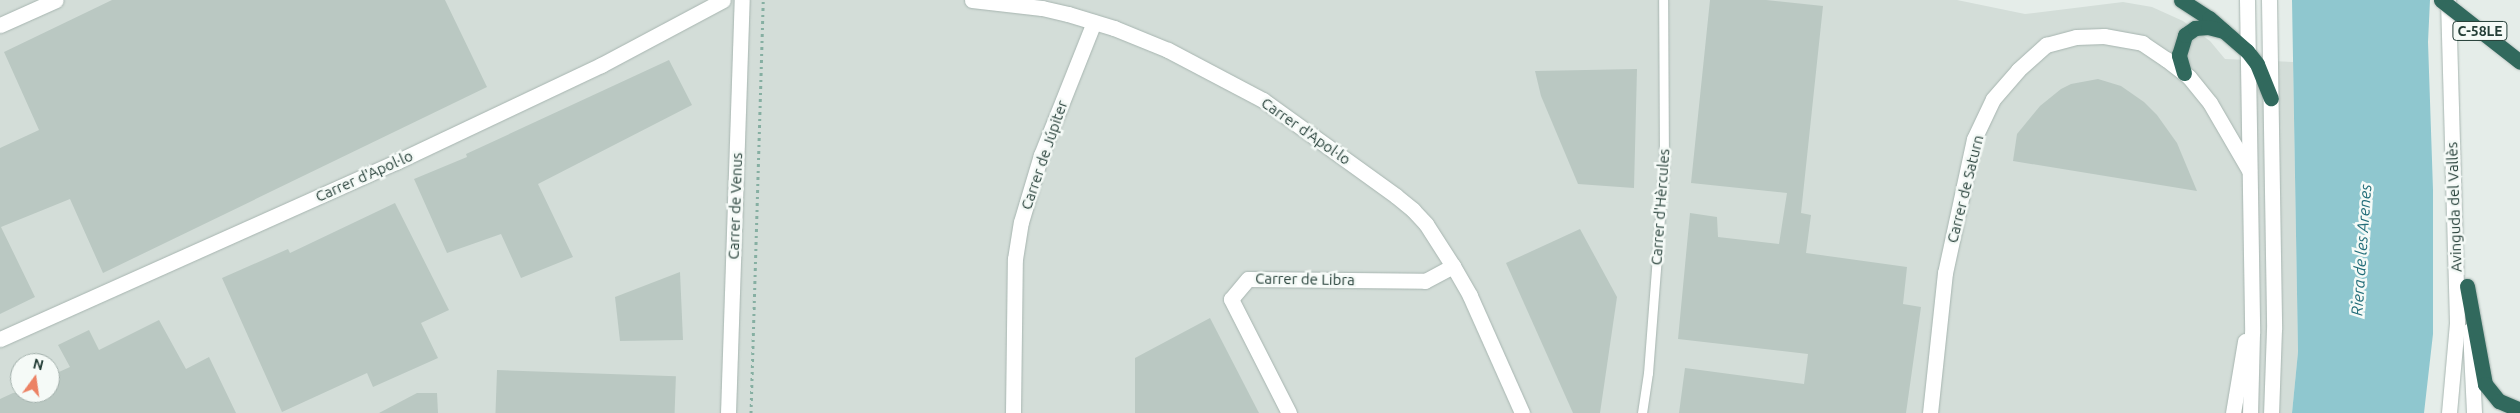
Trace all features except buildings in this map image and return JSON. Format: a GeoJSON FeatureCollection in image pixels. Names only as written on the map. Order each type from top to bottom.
{"type":"FeatureCollection","features":[{"type":"Feature","properties":{"kind":"highway"},"geometry":{"type":"LineString","coordinates":[[2181,0],[2209,18],[2247,51],[2257,64],[2270,98]]}},
{"type":"Feature","properties":{"kind":"highway","name":"C-58LE"},"geometry":{"type":"LineString","coordinates":[[2441,0],[2520,62]]}},
{"type":"Feature","properties":{"kind":"highway"},"geometry":{"type":"LineString","coordinates":[[2184,72],[2179,55],[2185,35],[2195,28],[2208,27],[2226,32]]}},
{"type":"Feature","properties":{"kind":"highway"},"geometry":{"type":"LineString","coordinates":[[2467,286],[2486,384],[2499,401],[2520,410]]}},
{"type":"Feature","properties":{"kind":"street"},"geometry":{"type":"LineString","coordinates":[[0,25],[56,0]]}},
{"type":"Feature","properties":{"kind":"street","name":"Carrer d'Apol·lo"},"geometry":{"type":"LineString","coordinates":[[0,339],[396,162],[602,65],[723,0]]}},
{"type":"Feature","properties":{"kind":"street","name":"Carrer de Venus"},"geometry":{"type":"LineString","coordinates":[[728,413],[742,0]]}},
{"type":"Feature","properties":{"kind":"street","name":"Carrer d'Apol·lo"},"geometry":{"type":"LineString","coordinates":[[972,0],[1042,8],[1114,28],[1168,50],[1263,100],[1413,210],[1426,224],[1470,296],[1522,413]]}},
{"type":"Feature","properties":{"kind":"street"},"geometry":{"type":"LineString","coordinates":[[2247,0],[2252,295],[2250,413]]}},
{"type":"Feature","properties":{"kind":"street"},"geometry":{"type":"LineString","coordinates":[[2269,0],[2274,329],[2271,413]]}},
{"type":"Feature","properties":{"kind":"street","name":"Avinguda del Vallès"},"geometry":{"type":"LineString","coordinates":[[2448,0],[2457,323],[2449,413]]}},
{"type":"Feature","properties":{"kind":"street","name":"Avinguda del Vallès"},"geometry":{"type":"LineString","coordinates":[[2458,0],[2467,286],[2474,413]]}},
{"type":"Feature","properties":{"kind":"street","name":"Carrer de Júpiter"},"geometry":{"type":"LineString","coordinates":[[1013,413],[1015,259],[1021,222],[1042,155],[1094,22]]}},
{"type":"Feature","properties":{"kind":"street","name":"Carrer de Saturn"},"geometry":{"type":"LineString","coordinates":[[1930,413],[1945,273],[1974,139],[1993,99],[2018,70],[2046,45],[2076,37],[2104,36],[2142,44],[2184,72],[2210,103],[2249,170]]}},
{"type":"Feature","properties":{"kind":"street","name":"Carrer de Libra"},"geometry":{"type":"LineString","coordinates":[[1289,413],[1231,299],[1248,279],[1425,281],[1453,266]]}},
{"type":"Feature","properties":{"kind":"street"},"geometry":{"type":"LineString","coordinates":[[2233,413],[2252,295]]}},
{"type":"Feature","properties":{"kind":"lane","name":"Carrer d'Hèrcules"},"geometry":{"type":"LineString","coordinates":[[1642,413],[1648,373],[1664,164],[1663,0]]}},
{"type":"Feature","properties":{"kind":"path"},"geometry":{"type":"LineString","coordinates":[[751,413],[763,0]]}},
{"type":"Feature","properties":{"kind":"shaded area"},"geometry":{"type":"Polygon","coordinates":[[[0,0],[1957,0],[2025,14],[2123,2],[2152,7],[2183,21],[2210,41],[2225,59],[2293,62],[2298,352],[2292,413],[0,413],[0,0]]]}},
{"type":"Feature","properties":{"kind":"water","name":"Riera de les Arenes"},"geometry":{"type":"Polygon","coordinates":[[[2292,0],[2430,0],[2428,42],[2433,190],[2433,334],[2424,413],[2292,413],[2298,352],[2292,0]]]}}]}
